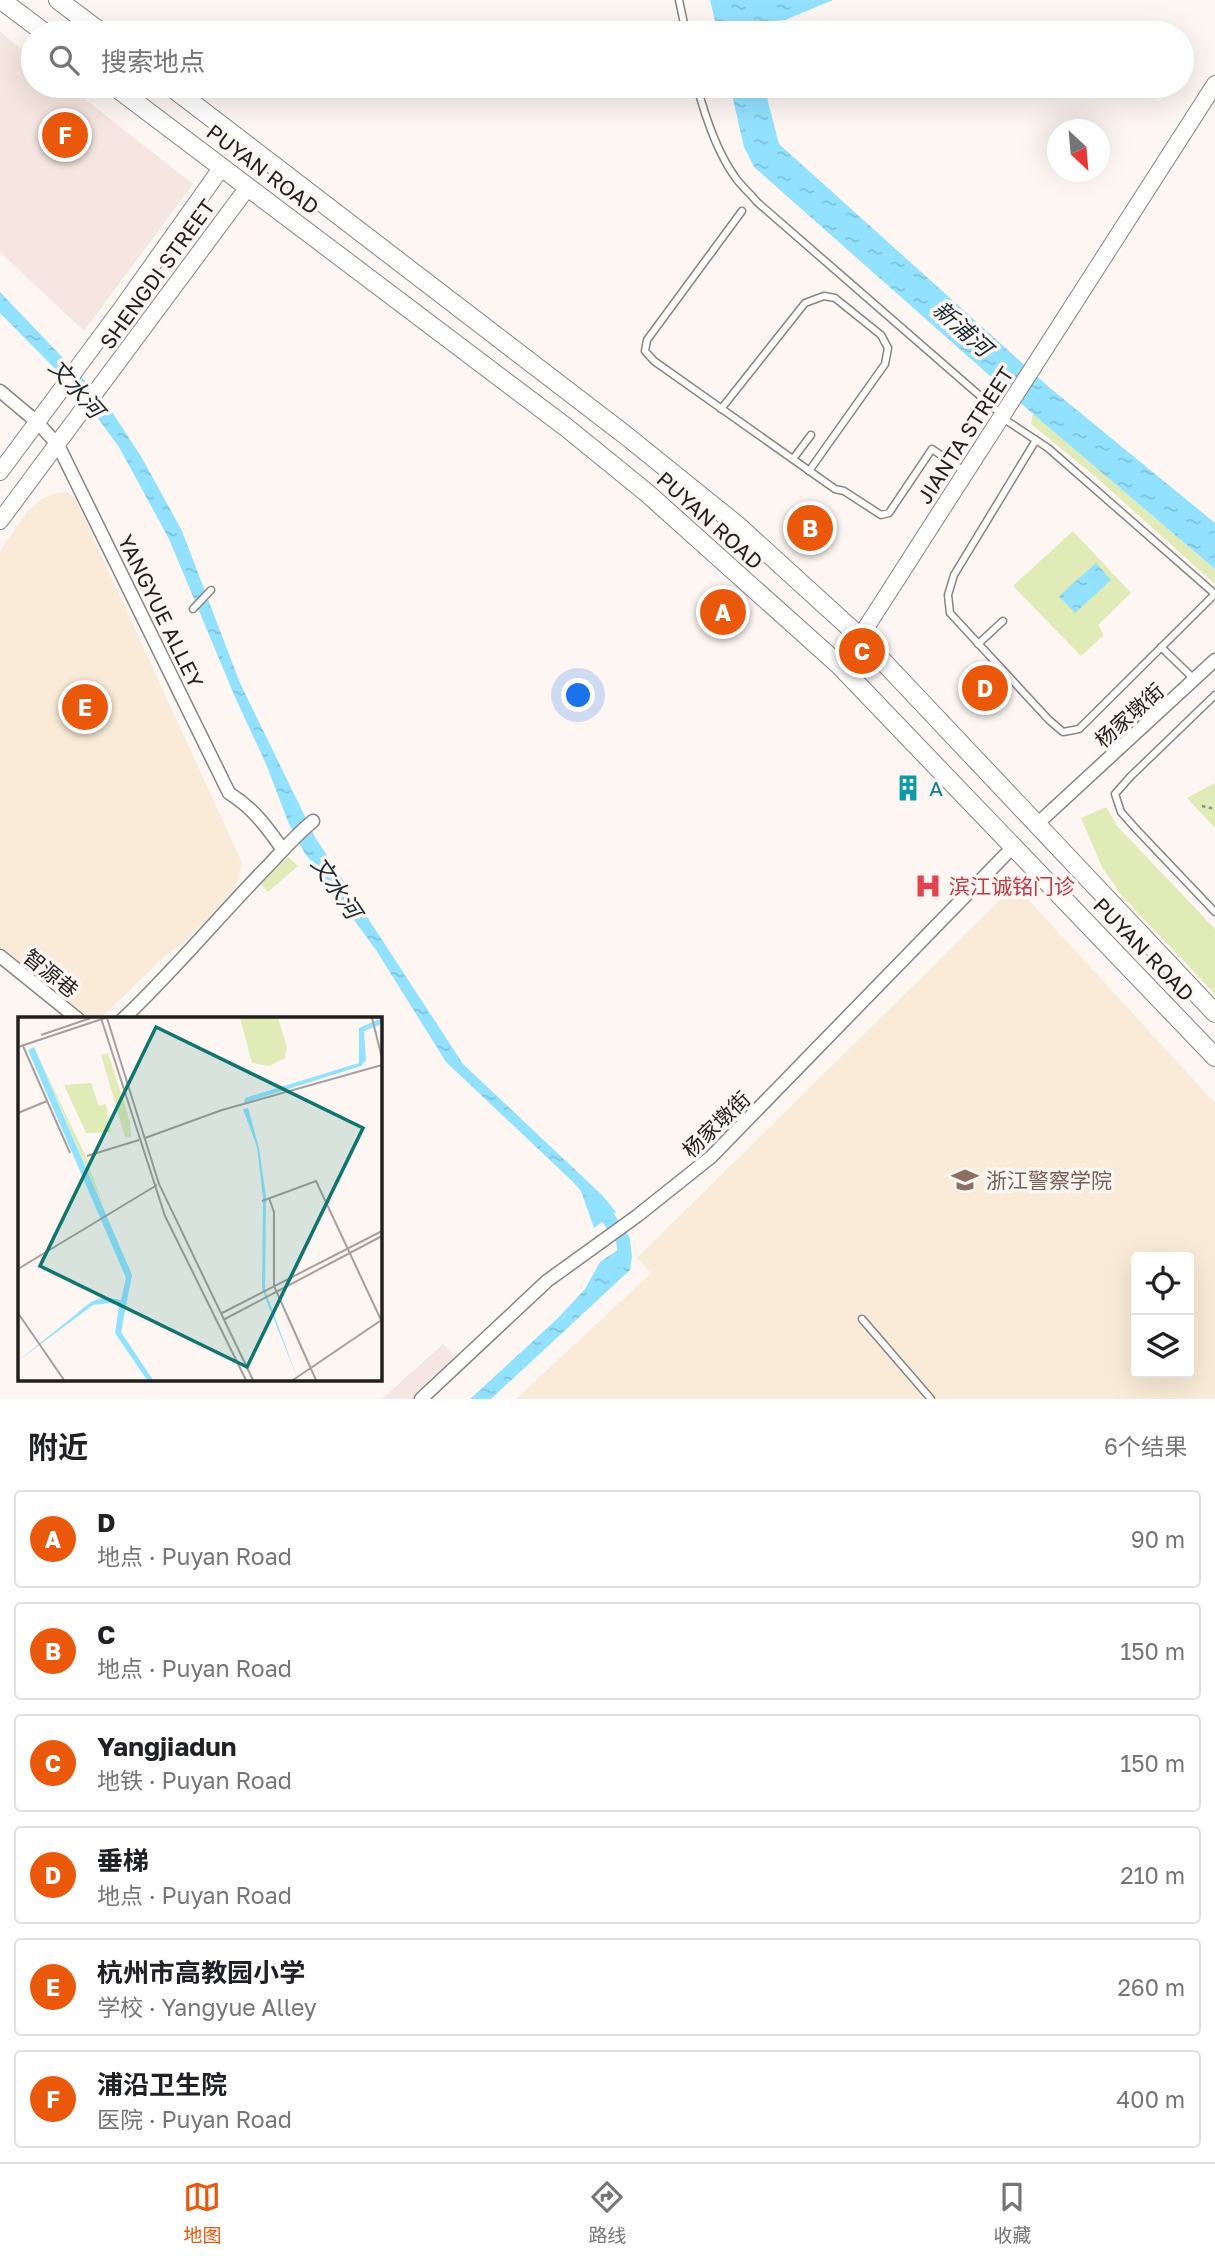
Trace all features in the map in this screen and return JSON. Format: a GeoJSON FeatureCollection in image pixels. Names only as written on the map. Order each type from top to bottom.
{"type":"FeatureCollection","features":[{"type":"Feature","properties":{"kind":"main road"},"geometry":{"type":"LineString","coordinates":[[1,0],[29,21]]}},
{"type":"Feature","properties":{"kind":"main road"},"geometry":{"type":"LineString","coordinates":[[58,0],[86,21]]}},
{"type":"Feature","properties":{"kind":"main road","name":"PUYAN ROAD"},"geometry":{"type":"LineString","coordinates":[[130,98],[567,428],[647,493],[839,665],[1215,1057]]}},
{"type":"Feature","properties":{"kind":"main road","name":"PUYAN ROAD"},"geometry":{"type":"LineString","coordinates":[[186,98],[624,434],[737,525],[860,637],[1215,1013]]}},
{"type":"Feature","properties":{"kind":"street","name":"JIANTA STREET"},"geometry":{"type":"LineString","coordinates":[[839,665],[860,637],[1215,85]]}},
{"type":"Feature","properties":{"kind":"street","name":"SHENGDI STREET"},"geometry":{"type":"LineString","coordinates":[[0,472],[222,167]]}},
{"type":"Feature","properties":{"kind":"street","name":"SHENGDI STREET"},"geometry":{"type":"LineString","coordinates":[[0,521],[248,187]]}},
{"type":"Feature","properties":{"kind":"street","name":"YANGYUE ALLEY"},"geometry":{"type":"LineString","coordinates":[[0,391],[58,444],[229,793],[246,804],[283,850]]}},
{"type":"Feature","properties":{"kind":"street","name":"杨家墩街"},"geometry":{"type":"LineString","coordinates":[[1036,825],[1215,660]]}},
{"type":"Feature","properties":{"kind":"street"},"geometry":{"type":"LineString","coordinates":[[125,1017],[155,989],[215,920],[313,821]]}},
{"type":"Feature","properties":{"kind":"street","name":"杨家墩街"},"geometry":{"type":"LineString","coordinates":[[421,1399],[547,1281],[637,1216],[711,1157],[1012,848]]}},
{"type":"Feature","properties":{"kind":"street","name":"智源巷"},"geometry":{"type":"LineString","coordinates":[[0,956],[76,1017]]}},
{"type":"Feature","properties":{"kind":"lane"},"geometry":{"type":"LineString","coordinates":[[679,0],[683,21]]}},
{"type":"Feature","properties":{"kind":"lane"},"geometry":{"type":"LineString","coordinates":[[701,98],[727,165],[757,202],[1005,411],[1215,594],[1079,729],[1063,732],[950,613],[948,595],[954,575],[1036,440]]}},
{"type":"Feature","properties":{"kind":"lane"},"geometry":{"type":"LineString","coordinates":[[742,212],[647,340],[645,351],[654,361],[809,471],[881,515],[889,513],[932,449],[966,472]]}},
{"type":"Feature","properties":{"kind":"lane"},"geometry":{"type":"LineString","coordinates":[[722,409],[806,303],[824,296],[835,298],[881,335],[888,348],[885,363],[809,471]]}},
{"type":"Feature","properties":{"kind":"lane"},"geometry":{"type":"LineString","coordinates":[[793,459],[811,435]]}},
{"type":"Feature","properties":{"kind":"lane"},"geometry":{"type":"LineString","coordinates":[[193,609],[211,590]]}},
{"type":"Feature","properties":{"kind":"lane"},"geometry":{"type":"LineString","coordinates":[[978,643],[1003,621]]}},
{"type":"Feature","properties":{"kind":"lane"},"geometry":{"type":"LineString","coordinates":[[1161,647],[1195,680]]}},
{"type":"Feature","properties":{"kind":"lane"},"geometry":{"type":"LineString","coordinates":[[1215,695],[1115,794],[1121,812],[1215,912]]}},
{"type":"Feature","properties":{"kind":"lane"},"geometry":{"type":"LineString","coordinates":[[862,1319],[931,1399]]}},
{"type":"Feature","properties":{"kind":"path"},"geometry":{"type":"LineString","coordinates":[[1202,806],[1215,809]]}},
{"type":"Feature","properties":{"kind":"shaded area"},"geometry":{"type":"Polygon","coordinates":[[[0,32],[21,49],[21,98],[83,98],[193,184],[84,331],[0,252],[0,32]]]}},
{"type":"Feature","properties":{"kind":"shaded area"},"geometry":{"type":"Polygon","coordinates":[[[68,492],[75,498],[242,863],[235,889],[183,944],[169,952],[102,1017],[77,1017],[0,953],[0,551],[27,512],[40,500],[53,494],[68,492]]]}},
{"type":"Feature","properties":{"kind":"shaded area","name":"浙江警察学院"},"geometry":{"type":"Polygon","coordinates":[[[1015,885],[1215,1103],[1215,1399],[516,1399],[651,1273],[637,1258],[1015,885]]]}},
{"type":"Feature","properties":{"kind":"shaded area"},"geometry":{"type":"Polygon","coordinates":[[[443,1344],[460,1361],[419,1399],[382,1399],[443,1344]]]}},
{"type":"Feature","properties":{"kind":"green space"},"geometry":{"type":"Polygon","coordinates":[[[1033,414],[1215,569],[1215,584],[1097,478],[1031,424],[1033,414]]]}},
{"type":"Feature","properties":{"kind":"green space"},"geometry":{"type":"Polygon","coordinates":[[[1073,531],[1131,593],[1098,625],[1104,635],[1081,656],[1013,586],[1073,531]]]}},
{"type":"Feature","properties":{"kind":"green space"},"geometry":{"type":"Polygon","coordinates":[[[1215,783],[1215,828],[1187,798],[1215,783]]]}},
{"type":"Feature","properties":{"kind":"green space"},"geometry":{"type":"Polygon","coordinates":[[[1106,807],[1118,827],[1215,929],[1215,994],[1122,896],[1102,867],[1081,818],[1106,807]]]}},
{"type":"Feature","properties":{"kind":"green space"},"geometry":{"type":"Polygon","coordinates":[[[288,857],[298,866],[268,892],[261,884],[288,857]]]}},
{"type":"Feature","properties":{"kind":"water"},"geometry":{"type":"Polygon","coordinates":[[[710,0],[833,0],[785,20],[715,21],[710,0]]]}},
{"type":"Feature","properties":{"kind":"water","name":"新浦河"},"geometry":{"type":"Polygon","coordinates":[[[733,98],[767,98],[779,144],[1050,388],[1215,523],[1215,569],[1033,414],[754,167],[744,147],[733,98]]]}},
{"type":"Feature","properties":{"kind":"water"},"geometry":{"type":"Polygon","coordinates":[[[0,292],[107,404],[142,458],[182,531],[240,683],[315,837],[463,1064],[602,1195],[616,1212],[594,1228],[581,1191],[446,1062],[376,950],[304,852],[289,824],[169,539],[119,447],[80,394],[0,313],[0,292]]]}},
{"type":"Feature","properties":{"kind":"water"},"geometry":{"type":"Polygon","coordinates":[[[1096,563],[1111,580],[1075,613],[1059,596],[1096,563]]]}},
{"type":"Feature","properties":{"kind":"water"},"geometry":{"type":"Polygon","coordinates":[[[625,1245],[631,1262],[630,1270],[491,1399],[470,1399],[557,1319],[585,1289],[600,1262],[625,1245]]]}},
{"type":"Feature","properties":{"kind":"waterway","name":"文水河"},"geometry":{"type":"LineString","coordinates":[[598,1203],[623,1240],[625,1258],[622,1261]]}},
{"type":"Feature","properties":{"kind":"place","name":"浦沿卫生院"},"geometry":{"type":"Point","coordinates":[65,135]}},
{"type":"Feature","properties":{"kind":"place","name":"C"},"geometry":{"type":"Point","coordinates":[810,528]}},
{"type":"Feature","properties":{"kind":"place","name":"D"},"geometry":{"type":"Point","coordinates":[723,612]}},
{"type":"Feature","properties":{"kind":"place","name":"Yangjiadun"},"geometry":{"type":"Point","coordinates":[862,651]}},
{"type":"Feature","properties":{"kind":"place","name":"垂梯"},"geometry":{"type":"Point","coordinates":[985,688]}},
{"type":"Feature","properties":{"kind":"place","name":"杭州市高教园小学"},"geometry":{"type":"Point","coordinates":[85,707]}},
{"type":"Feature","properties":{"kind":"place","name":"A"},"geometry":{"type":"Point","coordinates":[908,788]}},
{"type":"Feature","properties":{"kind":"place","name":"滨江诚铭门诊"},"geometry":{"type":"Point","coordinates":[928,886]}},
{"type":"Feature","properties":{"kind":"place","name":"浙江警察学院"},"geometry":{"type":"Point","coordinates":[965,1180]}}]}
